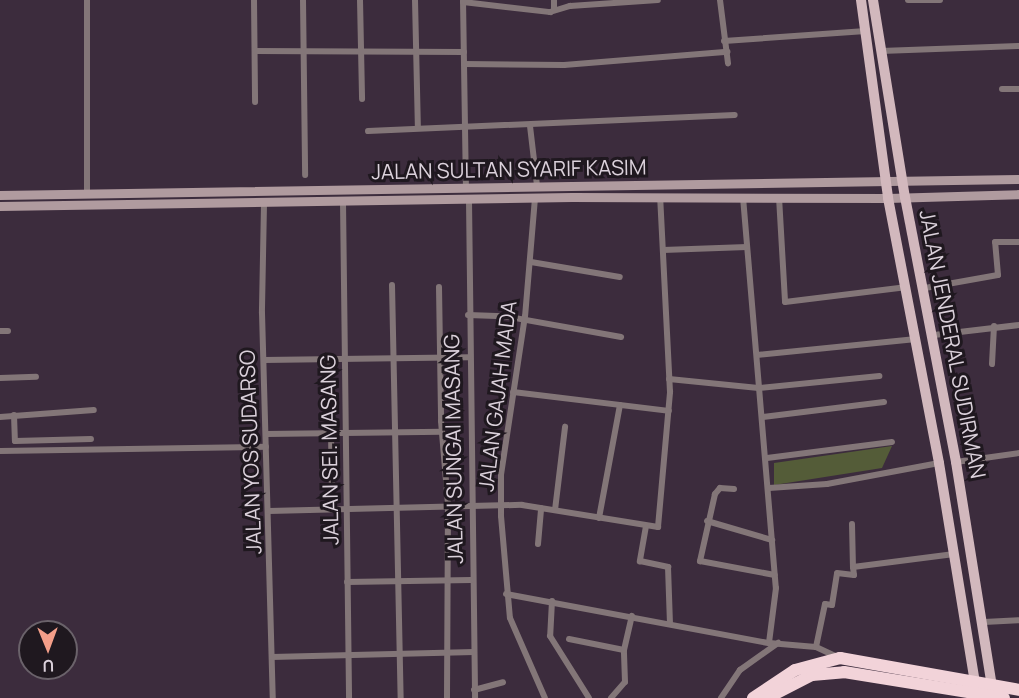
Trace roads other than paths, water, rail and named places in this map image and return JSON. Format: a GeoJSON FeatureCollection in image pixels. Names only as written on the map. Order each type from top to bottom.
{"type":"FeatureCollection","features":[{"type":"Feature","properties":{"kind":"highway"},"geometry":{"type":"LineString","coordinates":[[753,698],[795,670],[840,658],[996,693],[1019,690]]}},
{"type":"Feature","properties":{"kind":"highway"},"geometry":{"type":"LineString","coordinates":[[767,698],[812,675],[844,672],[976,689]]}},
{"type":"Feature","properties":{"kind":"main road","name":"JALAN JENDERAL SUDIRMAN"},"geometry":{"type":"LineString","coordinates":[[861,0],[888,198],[907,287],[939,463],[976,689]]}},
{"type":"Feature","properties":{"kind":"main road","name":"JALAN JENDERAL SUDIRMAN"},"geometry":{"type":"LineString","coordinates":[[873,0],[905,198],[934,335],[996,693]]}},
{"type":"Feature","properties":{"kind":"main road"},"geometry":{"type":"LineString","coordinates":[[934,437],[951,434]]}},
{"type":"Feature","properties":{"kind":"street"},"geometry":{"type":"LineString","coordinates":[[87,0],[87,193]]}},
{"type":"Feature","properties":{"kind":"street"},"geometry":{"type":"LineString","coordinates":[[254,0],[255,102]]}},
{"type":"Feature","properties":{"kind":"street"},"geometry":{"type":"LineString","coordinates":[[303,0],[305,189]]}},
{"type":"Feature","properties":{"kind":"street"},"geometry":{"type":"LineString","coordinates":[[360,0],[362,99]]}},
{"type":"Feature","properties":{"kind":"street"},"geometry":{"type":"LineString","coordinates":[[415,0],[418,128]]}},
{"type":"Feature","properties":{"kind":"street"},"geometry":{"type":"LineString","coordinates":[[554,0],[554,10]]}},
{"type":"Feature","properties":{"kind":"street"},"geometry":{"type":"LineString","coordinates":[[466,188],[464,1],[554,10],[658,0]]}},
{"type":"Feature","properties":{"kind":"street"},"geometry":{"type":"LineString","coordinates":[[720,0],[728,63]]}},
{"type":"Feature","properties":{"kind":"street"},"geometry":{"type":"LineString","coordinates":[[908,0],[940,0]]}},
{"type":"Feature","properties":{"kind":"street"},"geometry":{"type":"LineString","coordinates":[[724,41],[866,31]]}},
{"type":"Feature","properties":{"kind":"street"},"geometry":{"type":"LineString","coordinates":[[881,51],[1019,46]]}},
{"type":"Feature","properties":{"kind":"street"},"geometry":{"type":"LineString","coordinates":[[255,51],[464,52]]}},
{"type":"Feature","properties":{"kind":"street"},"geometry":{"type":"LineString","coordinates":[[464,64],[564,65],[727,52]]}},
{"type":"Feature","properties":{"kind":"street"},"geometry":{"type":"LineString","coordinates":[[1002,89],[1019,89]]}},
{"type":"Feature","properties":{"kind":"street"},"geometry":{"type":"LineString","coordinates":[[368,131],[735,116]]}},
{"type":"Feature","properties":{"kind":"street"},"geometry":{"type":"LineString","coordinates":[[530,126],[537,186]]}},
{"type":"Feature","properties":{"kind":"street","name":"JALAN SULTAN SYARIF KASIM"},"geometry":{"type":"LineString","coordinates":[[0,195],[537,186],[903,184],[1019,179]]}},
{"type":"Feature","properties":{"kind":"street","name":"JALAN SULTAN SYARIF KASIM"},"geometry":{"type":"LineString","coordinates":[[0,206],[264,204],[535,198],[905,198],[1019,194]]}},
{"type":"Feature","properties":{"kind":"street"},"geometry":{"type":"LineString","coordinates":[[14,195],[14,205]]}},
{"type":"Feature","properties":{"kind":"street"},"geometry":{"type":"LineString","coordinates":[[269,511],[501,504],[555,510],[658,527],[669,411],[660,197]]}},
{"type":"Feature","properties":{"kind":"street"},"geometry":{"type":"LineString","coordinates":[[743,197],[767,458],[775,575],[775,617],[769,643]]}},
{"type":"Feature","properties":{"kind":"street"},"geometry":{"type":"LineString","coordinates":[[779,197],[785,302],[907,287]]}},
{"type":"Feature","properties":{"kind":"street","name":"JALAN GAJAH MADA"},"geometry":{"type":"LineString","coordinates":[[535,198],[531,262],[513,392],[501,504],[506,594],[515,632],[545,698]]}},
{"type":"Feature","properties":{"kind":"street","name":"JALAN SUNGAI MASANG"},"geometry":{"type":"LineString","coordinates":[[469,200],[471,580],[475,698]]}},
{"type":"Feature","properties":{"kind":"street","name":"JALAN SEI. MASANG"},"geometry":{"type":"LineString","coordinates":[[343,202],[344,461],[349,698]]}},
{"type":"Feature","properties":{"kind":"street","name":"JALAN YOS SUDARSO"},"geometry":{"type":"LineString","coordinates":[[264,204],[264,360],[273,698]]}},
{"type":"Feature","properties":{"kind":"street"},"geometry":{"type":"LineString","coordinates":[[925,288],[998,275],[995,242],[1019,242]]}},
{"type":"Feature","properties":{"kind":"street"},"geometry":{"type":"LineString","coordinates":[[663,250],[747,247]]}},
{"type":"Feature","properties":{"kind":"street"},"geometry":{"type":"LineString","coordinates":[[531,262],[620,277]]}},
{"type":"Feature","properties":{"kind":"street"},"geometry":{"type":"LineString","coordinates":[[392,285],[395,506],[401,698]]}},
{"type":"Feature","properties":{"kind":"street"},"geometry":{"type":"LineString","coordinates":[[439,287],[442,432],[448,505],[447,698]]}},
{"type":"Feature","properties":{"kind":"street"},"geometry":{"type":"LineString","coordinates":[[468,315],[524,321],[621,337]]}},
{"type":"Feature","properties":{"kind":"street"},"geometry":{"type":"LineString","coordinates":[[934,335],[994,326],[1019,325]]}},
{"type":"Feature","properties":{"kind":"street"},"geometry":{"type":"LineString","coordinates":[[993,364],[994,326]]}},
{"type":"Feature","properties":{"kind":"street"},"geometry":{"type":"LineString","coordinates":[[0,331],[8,331]]}},
{"type":"Feature","properties":{"kind":"street"},"geometry":{"type":"LineString","coordinates":[[757,355],[916,339]]}},
{"type":"Feature","properties":{"kind":"street"},"geometry":{"type":"LineString","coordinates":[[264,360],[469,357]]}},
{"type":"Feature","properties":{"kind":"street"},"geometry":{"type":"LineString","coordinates":[[330,359],[329,434],[333,508]]}},
{"type":"Feature","properties":{"kind":"street"},"geometry":{"type":"LineString","coordinates":[[669,379],[759,388],[879,376]]}},
{"type":"Feature","properties":{"kind":"street"},"geometry":{"type":"LineString","coordinates":[[0,378],[36,377]]}},
{"type":"Feature","properties":{"kind":"street"},"geometry":{"type":"LineString","coordinates":[[513,392],[669,411]]}},
{"type":"Feature","properties":{"kind":"street"},"geometry":{"type":"LineString","coordinates":[[763,417],[884,402]]}},
{"type":"Feature","properties":{"kind":"street"},"geometry":{"type":"LineString","coordinates":[[599,518],[620,405]]}},
{"type":"Feature","properties":{"kind":"street"},"geometry":{"type":"LineString","coordinates":[[0,417],[94,410]]}},
{"type":"Feature","properties":{"kind":"street"},"geometry":{"type":"LineString","coordinates":[[330,415],[344,414]]}},
{"type":"Feature","properties":{"kind":"street"},"geometry":{"type":"LineString","coordinates":[[14,415],[15,441],[91,439]]}},
{"type":"Feature","properties":{"kind":"street"},"geometry":{"type":"LineString","coordinates":[[555,510],[565,427]]}},
{"type":"Feature","properties":{"kind":"street"},"geometry":{"type":"LineString","coordinates":[[266,434],[442,432]]}},
{"type":"Feature","properties":{"kind":"street"},"geometry":{"type":"LineString","coordinates":[[767,458],[892,442]]}},
{"type":"Feature","properties":{"kind":"street"},"geometry":{"type":"LineString","coordinates":[[0,451],[266,447]]}},
{"type":"Feature","properties":{"kind":"street"},"geometry":{"type":"LineString","coordinates":[[956,462],[1019,453]]}},
{"type":"Feature","properties":{"kind":"street"},"geometry":{"type":"LineString","coordinates":[[330,461],[344,461]]}},
{"type":"Feature","properties":{"kind":"street"},"geometry":{"type":"LineString","coordinates":[[769,488],[827,484],[939,463]]}},
{"type":"Feature","properties":{"kind":"street"},"geometry":{"type":"LineString","coordinates":[[734,489],[717,489],[707,521],[701,562],[775,575]]}},
{"type":"Feature","properties":{"kind":"street"},"geometry":{"type":"LineString","coordinates":[[538,544],[541,508]]}},
{"type":"Feature","properties":{"kind":"street"},"geometry":{"type":"LineString","coordinates":[[707,521],[772,540]]}},
{"type":"Feature","properties":{"kind":"street"},"geometry":{"type":"LineString","coordinates":[[816,647],[825,604],[832,605],[837,574],[854,575],[852,524]]}},
{"type":"Feature","properties":{"kind":"street"},"geometry":{"type":"LineString","coordinates":[[646,526],[640,561],[668,567],[670,624]]}},
{"type":"Feature","properties":{"kind":"street"},"geometry":{"type":"LineString","coordinates":[[853,567],[954,554]]}},
{"type":"Feature","properties":{"kind":"street"},"geometry":{"type":"LineString","coordinates":[[347,582],[471,580]]}},
{"type":"Feature","properties":{"kind":"street"},"geometry":{"type":"LineString","coordinates":[[506,594],[769,643],[816,647],[840,658]]}},
{"type":"Feature","properties":{"kind":"street"},"geometry":{"type":"LineString","coordinates":[[552,601],[549,636],[589,698]]}},
{"type":"Feature","properties":{"kind":"street"},"geometry":{"type":"LineString","coordinates":[[611,698],[625,682],[624,650],[632,616]]}},
{"type":"Feature","properties":{"kind":"street"},"geometry":{"type":"LineString","coordinates":[[984,622],[1019,620]]}},
{"type":"Feature","properties":{"kind":"street"},"geometry":{"type":"LineString","coordinates":[[569,639],[624,650]]}},
{"type":"Feature","properties":{"kind":"street"},"geometry":{"type":"LineString","coordinates":[[724,697],[741,670],[778,643]]}},
{"type":"Feature","properties":{"kind":"street"},"geometry":{"type":"LineString","coordinates":[[272,657],[474,652]]}},
{"type":"Feature","properties":{"kind":"street"},"geometry":{"type":"LineString","coordinates":[[474,690],[503,682]]}}]}
